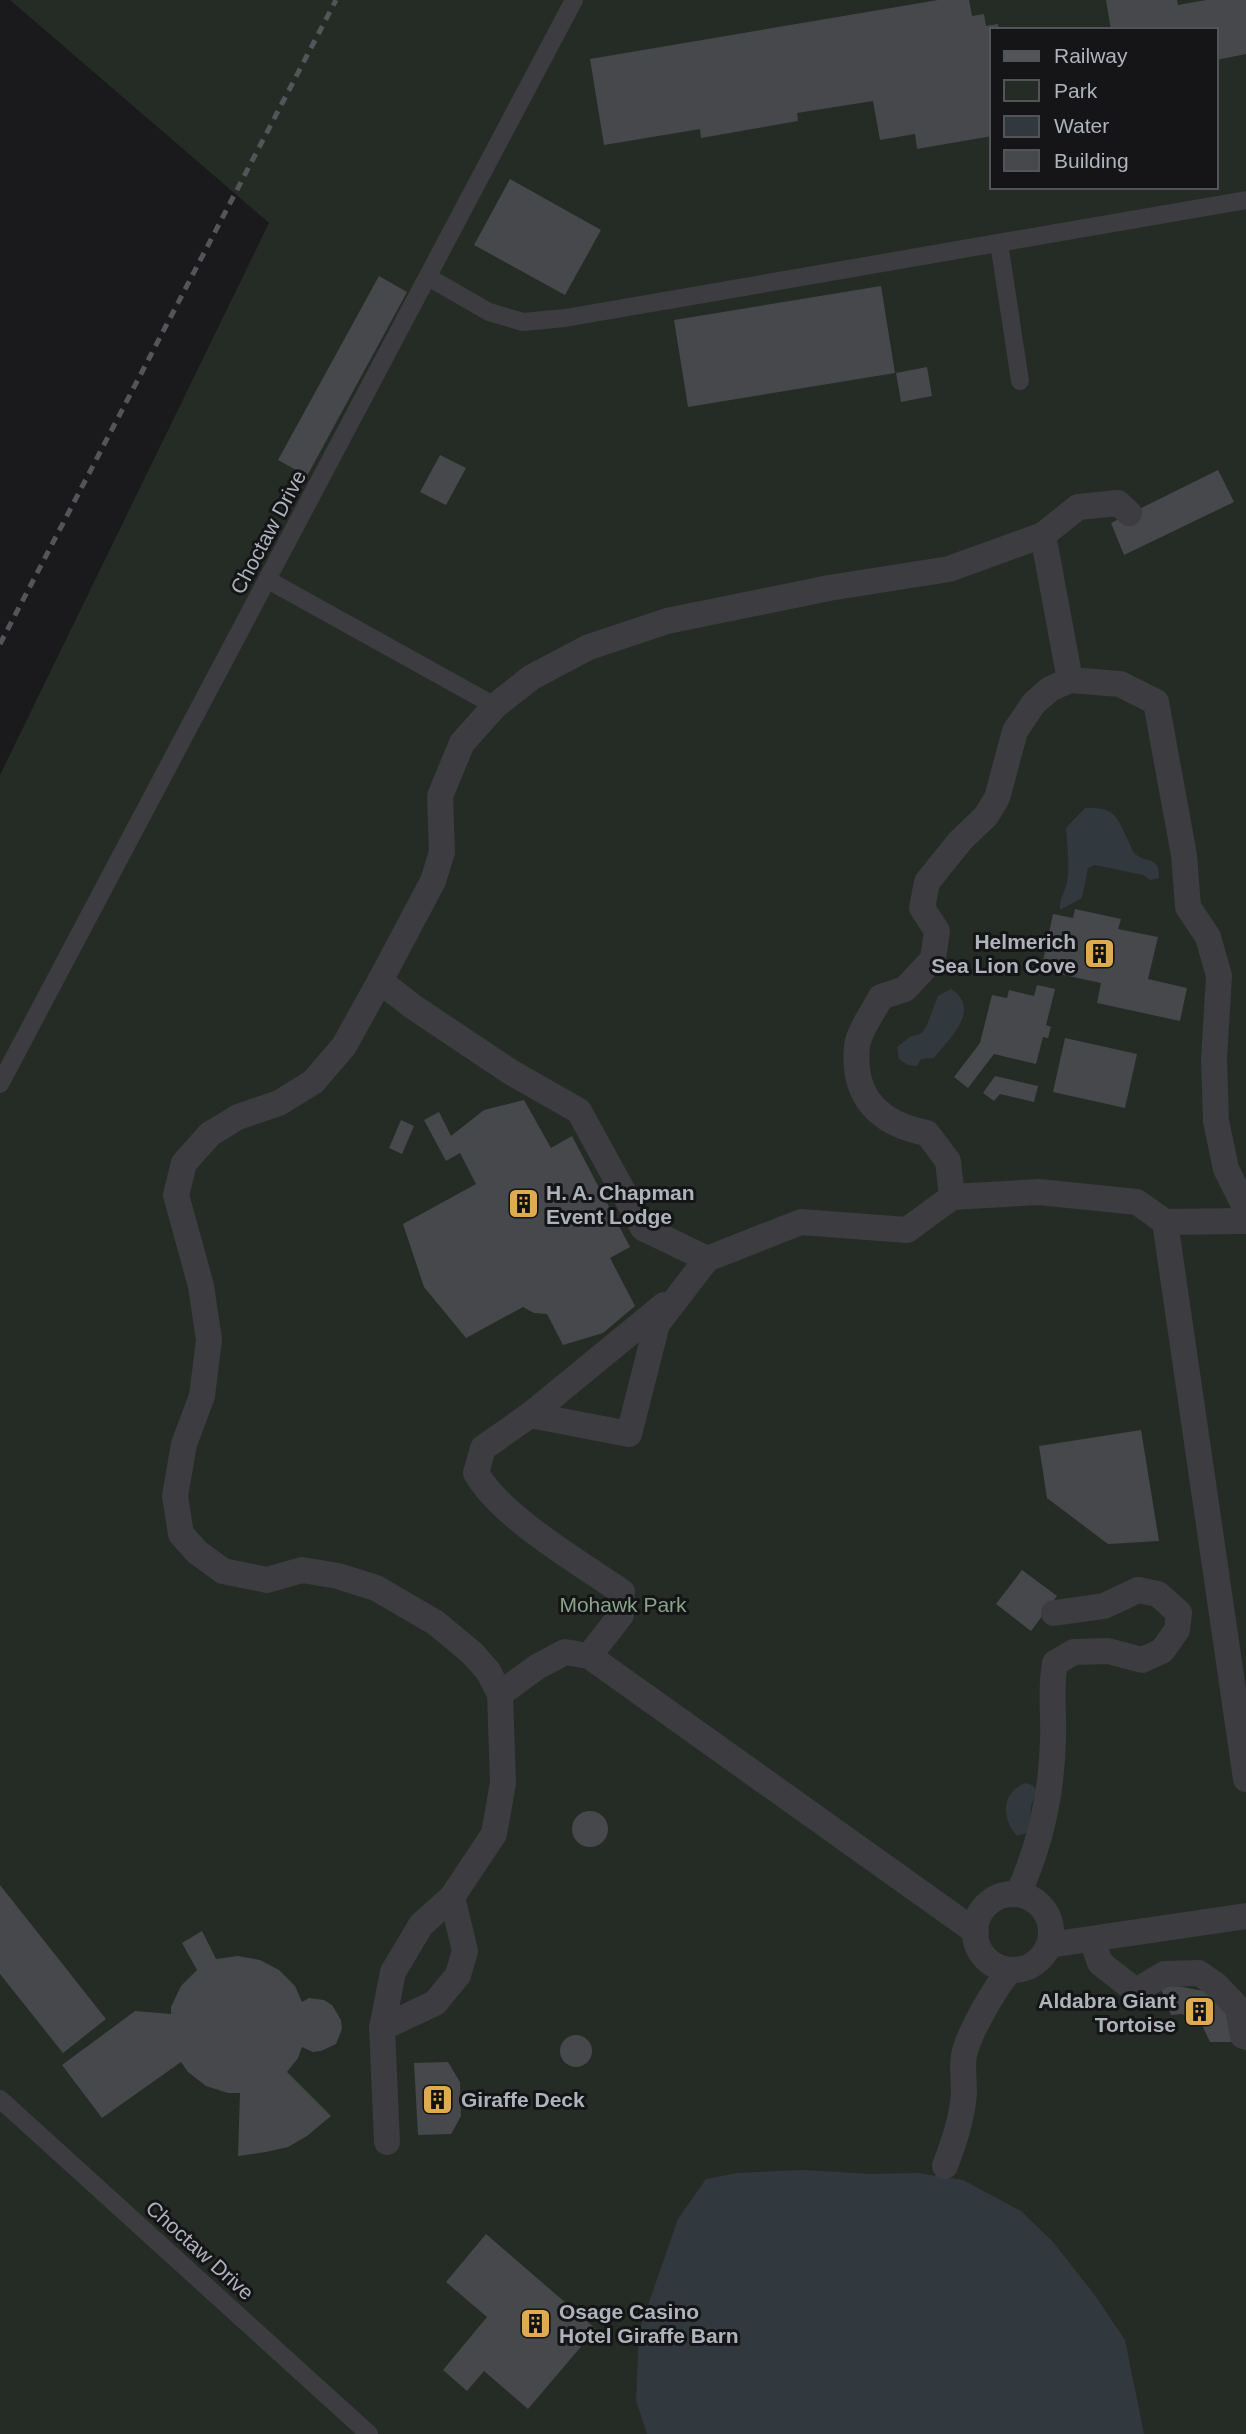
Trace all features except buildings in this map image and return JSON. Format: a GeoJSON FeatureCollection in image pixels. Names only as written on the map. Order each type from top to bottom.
{"type":"FeatureCollection","features":[{"type":"Feature","properties":{"kind":"street"},"geometry":{"type":"LineString","coordinates":[[387,2143],[382,2028],[394,1972],[421,1925],[452,1897],[494,1835],[503,1783],[500,1694],[488,1671],[472,1653],[436,1623],[376,1588],[338,1576],[302,1570],[267,1580],[223,1571],[197,1552],[181,1534],[175,1496],[184,1444],[202,1396],[209,1340],[201,1286],[176,1195],[184,1163],[210,1134],[238,1117],[279,1104],[313,1082],[344,1046],[433,881],[442,852],[440,796],[462,743],[495,706],[532,677],[589,647],[667,621],[829,588],[948,569],[1043,535],[1079,507],[1118,503],[1129,513]]}},
{"type":"Feature","properties":{"kind":"street"},"geometry":{"type":"LineString","coordinates":[[1043,535],[1070,680]]}},
{"type":"Feature","properties":{"kind":"street"},"geometry":{"type":"LineString","coordinates":[[952,1197],[948,1161],[926,1133],[904,1129],[878,1113],[859,1086],[857,1044],[881,998],[905,989],[933,960],[937,931],[922,908],[927,881],[992,807],[997,798],[1015,731],[1034,703],[1050,689],[1070,680],[1120,684],[1156,702],[1184,855],[1188,906],[1208,937],[1219,976],[1214,1059],[1216,1121],[1226,1168],[1246,1209]]}},
{"type":"Feature","properties":{"kind":"street"},"geometry":{"type":"LineString","coordinates":[[380,981],[412,1006],[509,1071],[579,1111],[643,1228],[707,1259]]}},
{"type":"Feature","properties":{"kind":"street"},"geometry":{"type":"LineString","coordinates":[[530,1415],[629,1434],[657,1324],[707,1259],[801,1222],[907,1230],[952,1197],[1040,1192],[1138,1202],[1165,1222],[1246,1221]]}},
{"type":"Feature","properties":{"kind":"street"},"geometry":{"type":"LineString","coordinates":[[1165,1222],[1246,1779]]}},
{"type":"Feature","properties":{"kind":"street"},"geometry":{"type":"LineString","coordinates":[[589,1656],[621,1615],[622,1592],[518,1519],[486,1490],[477,1473],[483,1448],[530,1415],[685,1287]]}},
{"type":"Feature","properties":{"kind":"street"},"geometry":{"type":"LineString","coordinates":[[1018,1894],[1026,1877],[1049,1795],[1054,1736],[1051,1686],[1055,1662],[1074,1653],[1108,1651],[1142,1660],[1162,1651],[1177,1630],[1179,1613],[1158,1594],[1138,1590],[1104,1606],[1054,1613]]}},
{"type":"Feature","properties":{"kind":"street"},"geometry":{"type":"LineString","coordinates":[[500,1694],[537,1667],[565,1652],[589,1656],[976,1932]]}},
{"type":"Feature","properties":{"kind":"street"},"geometry":{"type":"LineString","coordinates":[[1018,1894],[1034,1900],[1046,1912],[1051,1928],[1049,1945],[1040,1959],[1027,1968],[1010,1970],[997,1966],[986,1958],[978,1946],[976,1932],[978,1917],[988,1904],[1002,1896],[1018,1894]]}},
{"type":"Feature","properties":{"kind":"street"},"geometry":{"type":"LineString","coordinates":[[382,2028],[435,2003],[458,1976],[465,1951],[452,1897]]}},
{"type":"Feature","properties":{"kind":"street"},"geometry":{"type":"LineString","coordinates":[[1049,1945],[1246,1916]]}},
{"type":"Feature","properties":{"kind":"street"},"geometry":{"type":"LineString","coordinates":[[1092,1939],[1100,1962],[1136,1991],[1164,1974],[1199,1973],[1216,1985],[1238,2008],[1243,2036],[1246,2037]]}},
{"type":"Feature","properties":{"kind":"street"},"geometry":{"type":"LineString","coordinates":[[946,2166],[960,2124],[964,2093],[964,2055],[976,2027],[1010,1970]]}},
{"type":"Feature","properties":{"kind":"lane","name":"Choctaw Drive"},"geometry":{"type":"LineString","coordinates":[[0,1084],[574,0]]}},
{"type":"Feature","properties":{"kind":"lane"},"geometry":{"type":"LineString","coordinates":[[428,277],[489,312],[523,322],[565,318],[1246,200]]}},
{"type":"Feature","properties":{"kind":"lane"},"geometry":{"type":"LineString","coordinates":[[999,243],[1020,381]]}},
{"type":"Feature","properties":{"kind":"lane"},"geometry":{"type":"LineString","coordinates":[[268,580],[495,706]]}},
{"type":"Feature","properties":{"kind":"lane","name":"Choctaw Drive"},"geometry":{"type":"LineString","coordinates":[[0,2099],[369,2434]]}},
{"type":"Feature","properties":{"kind":"green space","name":"Mohawk Park"},"geometry":{"type":"Polygon","coordinates":[[[10,0],[1246,0],[1246,2434],[0,2434],[0,775],[269,223],[10,0]]]}},
{"type":"Feature","properties":{"kind":"water"},"geometry":{"type":"Polygon","coordinates":[[[1085,808],[1103,809],[1114,815],[1134,853],[1157,866],[1159,878],[1150,880],[1143,875],[1095,865],[1088,868],[1082,898],[1060,910],[1068,875],[1066,828],[1085,808]]]}},
{"type":"Feature","properties":{"kind":"water"},"geometry":{"type":"Polygon","coordinates":[[[951,989],[964,1005],[955,1033],[934,1058],[921,1059],[917,1066],[908,1065],[899,1059],[897,1047],[910,1037],[922,1033],[938,996],[951,989]]]}},
{"type":"Feature","properties":{"kind":"water"},"geometry":{"type":"Polygon","coordinates":[[[1025,1783],[1037,1790],[1031,1806],[1029,1832],[1017,1836],[1008,1821],[1006,1806],[1011,1793],[1025,1783]]]}},
{"type":"Feature","properties":{"kind":"water"},"geometry":{"type":"Polygon","coordinates":[[[803,2170],[871,2174],[918,2173],[963,2180],[1021,2211],[1053,2242],[1094,2294],[1125,2340],[1144,2434],[647,2434],[636,2401],[639,2331],[678,2219],[706,2179],[737,2173],[803,2170]]]}},
{"type":"Feature","properties":{"kind":"railway"},"geometry":{"type":"LineString","coordinates":[[0,644],[336,0]]}},
{"type":"Feature","properties":{"kind":"place","name":"Helmerich Sea Lion Cove"},"geometry":{"type":"Point","coordinates":[1099,953]}},
{"type":"Feature","properties":{"kind":"place","name":"H. A. Chapman Event Lodge"},"geometry":{"type":"Point","coordinates":[523,1204]}},
{"type":"Feature","properties":{"kind":"place","name":"Aldabra Giant Tortoise"},"geometry":{"type":"Point","coordinates":[1199,2012]}},
{"type":"Feature","properties":{"kind":"place","name":"Giraffe Deck"},"geometry":{"type":"Point","coordinates":[438,2099]}},
{"type":"Feature","properties":{"kind":"place","name":"Osage Casino Hotel Giraffe Barn"},"geometry":{"type":"Point","coordinates":[536,2323]}}]}
